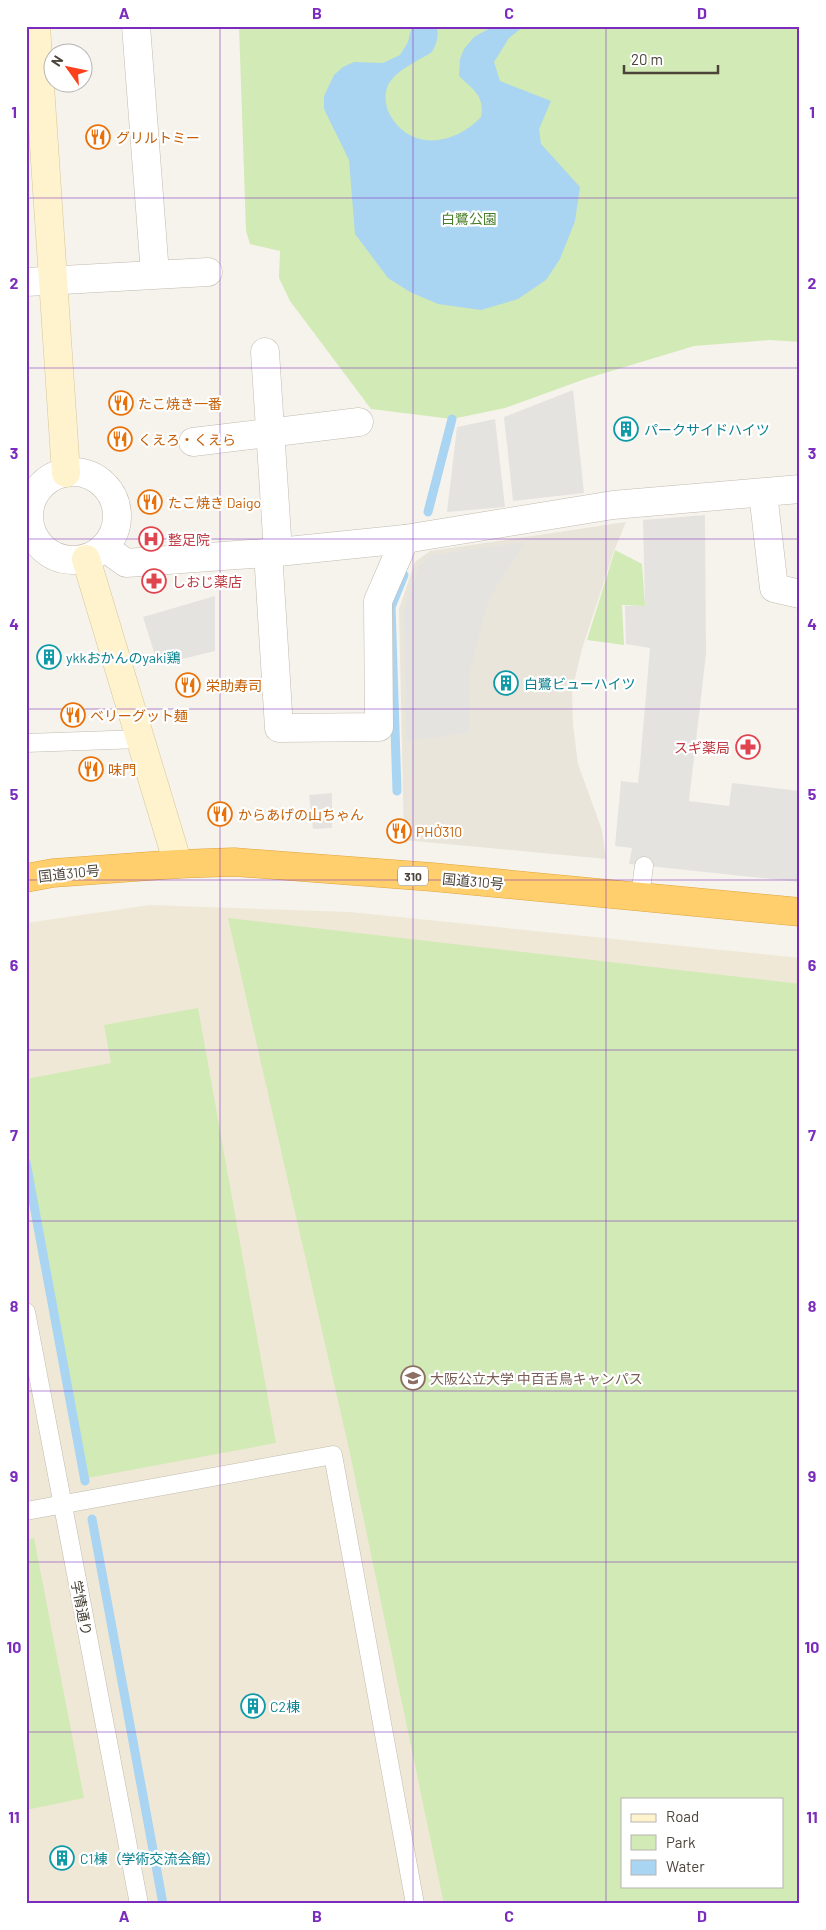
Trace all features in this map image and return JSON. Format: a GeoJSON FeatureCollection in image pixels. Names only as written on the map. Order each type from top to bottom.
{"type":"FeatureCollection","features":[{"type":"Feature","properties":{"kind":"highway","name":"国道310号"},"geometry":{"type":"LineString","coordinates":[[26,878],[54,873],[234,862],[640,896],[800,912]]}},
{"type":"Feature","properties":{"kind":"street"},"geometry":{"type":"LineString","coordinates":[[36,26],[66,473]]}},
{"type":"Feature","properties":{"kind":"street"},"geometry":{"type":"LineString","coordinates":[[136,26],[154,274]]}},
{"type":"Feature","properties":{"kind":"street"},"geometry":{"type":"LineString","coordinates":[[26,282],[208,272]]}},
{"type":"Feature","properties":{"kind":"street"},"geometry":{"type":"LineString","coordinates":[[265,352],[270,432],[279,728],[379,727],[378,602],[405,539]]}},
{"type":"Feature","properties":{"kind":"street"},"geometry":{"type":"LineString","coordinates":[[193,442],[359,422]]}},
{"type":"Feature","properties":{"kind":"street"},"geometry":{"type":"LineString","coordinates":[[95,553],[112,536],[116,523],[116,509],[112,496],[104,485],[93,477],[80,473],[66,473],[52,477],[40,486],[32,499],[29,513],[31,546],[65,560],[95,553],[126,563],[273,552],[405,539],[614,505],[667,509],[763,493],[800,489]]}},
{"type":"Feature","properties":{"kind":"street"},"geometry":{"type":"LineString","coordinates":[[763,493],[774,588],[800,594]]}},
{"type":"Feature","properties":{"kind":"street"},"geometry":{"type":"LineString","coordinates":[[95,553],[140,739],[178,864]]}},
{"type":"Feature","properties":{"kind":"lane"},"geometry":{"type":"LineString","coordinates":[[26,743],[140,739]]}},
{"type":"Feature","properties":{"kind":"lane"},"geometry":{"type":"LineString","coordinates":[[640,896],[644,866]]}},
{"type":"Feature","properties":{"kind":"lane","name":"学情通り"},"geometry":{"type":"LineString","coordinates":[[26,1312],[139,1904]]}},
{"type":"Feature","properties":{"kind":"lane"},"geometry":{"type":"LineString","coordinates":[[26,1512],[333,1456],[415,1904]]}},
{"type":"Feature","properties":{"kind":"shaded area"},"geometry":{"type":"Polygon","coordinates":[[[573,390],[584,493],[513,501],[504,417],[573,390]]]}},
{"type":"Feature","properties":{"kind":"shaded area"},"geometry":{"type":"Polygon","coordinates":[[[495,419],[505,507],[447,512],[457,427],[495,419]]]}},
{"type":"Feature","properties":{"kind":"shaded area"},"geometry":{"type":"Polygon","coordinates":[[[705,515],[706,654],[689,801],[729,806],[732,783],[800,791],[800,882],[629,864],[632,848],[615,846],[621,781],[638,783],[650,648],[626,644],[625,606],[645,606],[643,520],[705,515]]]}},
{"type":"Feature","properties":{"kind":"shaded area","name":"白鷺ビューハイツ"},"geometry":{"type":"Polygon","coordinates":[[[626,522],[614,551],[582,649],[572,691],[573,725],[578,764],[602,830],[606,859],[404,840],[399,609],[415,562],[430,551],[626,522]]]}},
{"type":"Feature","properties":{"kind":"shaded area"},"geometry":{"type":"Polygon","coordinates":[[[525,542],[491,596],[484,616],[470,672],[469,733],[406,741],[404,610],[419,566],[432,555],[525,542]]]}},
{"type":"Feature","properties":{"kind":"shaded area"},"geometry":{"type":"Polygon","coordinates":[[[215,596],[215,651],[158,665],[143,617],[215,596]]]}},
{"type":"Feature","properties":{"kind":"shaded area"},"geometry":{"type":"Polygon","coordinates":[[[332,793],[332,828],[313,829],[309,795],[332,793]]]}},
{"type":"Feature","properties":{"kind":"shaded area","name":"大阪公立大学 中百舌鳥キャンパス"},"geometry":{"type":"Polygon","coordinates":[[[150,905],[350,912],[800,958],[800,1904],[26,1904],[26,923],[150,905]]]}},
{"type":"Feature","properties":{"kind":"green space","name":"白鷺公園"},"geometry":{"type":"Polygon","coordinates":[[[239,26],[800,26],[800,342],[770,340],[694,346],[585,379],[505,408],[452,419],[371,409],[290,301],[279,278],[280,251],[250,244],[246,231],[239,26]]]}},
{"type":"Feature","properties":{"kind":"green space"},"geometry":{"type":"Polygon","coordinates":[[[615,550],[642,564],[645,606],[622,605],[624,645],[587,640],[615,550]]]}},
{"type":"Feature","properties":{"kind":"green space"},"geometry":{"type":"Polygon","coordinates":[[[228,918],[800,984],[800,1904],[444,1904],[349,1449],[228,918]]]}},
{"type":"Feature","properties":{"kind":"green space"},"geometry":{"type":"Polygon","coordinates":[[[198,1008],[276,1443],[88,1478],[26,1139],[26,1079],[111,1063],[104,1025],[198,1008]]]}},
{"type":"Feature","properties":{"kind":"green space"},"geometry":{"type":"Polygon","coordinates":[[[34,1538],[84,1798],[26,1810],[26,1540],[34,1538]]]}},
{"type":"Feature","properties":{"kind":"water"},"geometry":{"type":"Polygon","coordinates":[[[412,26],[436,26],[438,36],[436,43],[432,52],[396,75],[388,85],[386,104],[390,115],[399,127],[409,135],[421,139],[434,140],[459,134],[481,117],[482,109],[479,98],[473,89],[459,76],[460,59],[464,49],[474,37],[494,26],[524,26],[509,38],[494,62],[500,81],[551,101],[539,129],[541,144],[580,187],[575,221],[560,259],[546,280],[518,299],[481,310],[438,304],[410,292],[388,278],[355,234],[349,160],[324,109],[324,96],[334,75],[343,67],[354,62],[383,63],[400,55],[408,42],[412,26]]]}},
{"type":"Feature","properties":{"kind":"waterway"},"geometry":{"type":"LineString","coordinates":[[428,512],[452,419]]}},
{"type":"Feature","properties":{"kind":"waterway"},"geometry":{"type":"LineString","coordinates":[[397,791],[391,607],[404,575]]}},
{"type":"Feature","properties":{"kind":"waterway"},"geometry":{"type":"LineString","coordinates":[[26,1162],[85,1481]]}},
{"type":"Feature","properties":{"kind":"waterway"},"geometry":{"type":"LineString","coordinates":[[92,1519],[163,1904]]}},
{"type":"Feature","properties":{"kind":"place","name":"グリルトミー"},"geometry":{"type":"Point","coordinates":[98,137]}},
{"type":"Feature","properties":{"kind":"place","name":"たこ焼き一番"},"geometry":{"type":"Point","coordinates":[121,403]}},
{"type":"Feature","properties":{"kind":"place","name":"パークサイドハイツ"},"geometry":{"type":"Point","coordinates":[626,429]}},
{"type":"Feature","properties":{"kind":"place","name":"くえろ・くえら"},"geometry":{"type":"Point","coordinates":[120,439]}},
{"type":"Feature","properties":{"kind":"place","name":"たこ焼き Daigo"},"geometry":{"type":"Point","coordinates":[150,502]}},
{"type":"Feature","properties":{"kind":"place","name":"整足院"},"geometry":{"type":"Point","coordinates":[151,539]}},
{"type":"Feature","properties":{"kind":"place","name":"しおじ薬店"},"geometry":{"type":"Point","coordinates":[154,581]}},
{"type":"Feature","properties":{"kind":"place","name":"ykkおかんのyaki鶏"},"geometry":{"type":"Point","coordinates":[49,657]}},
{"type":"Feature","properties":{"kind":"place","name":"白鷺ビューハイツ"},"geometry":{"type":"Point","coordinates":[506,683]}},
{"type":"Feature","properties":{"kind":"place","name":"栄助寿司"},"geometry":{"type":"Point","coordinates":[188,685]}},
{"type":"Feature","properties":{"kind":"place","name":"ベリーグット麺"},"geometry":{"type":"Point","coordinates":[73,715]}},
{"type":"Feature","properties":{"kind":"place","name":"スギ薬局"},"geometry":{"type":"Point","coordinates":[748,747]}},
{"type":"Feature","properties":{"kind":"place","name":"味門"},"geometry":{"type":"Point","coordinates":[91,769]}},
{"type":"Feature","properties":{"kind":"place","name":"からあげの山ちゃん"},"geometry":{"type":"Point","coordinates":[220,814]}},
{"type":"Feature","properties":{"kind":"place","name":"PHỞ310"},"geometry":{"type":"Point","coordinates":[399,831]}},
{"type":"Feature","properties":{"kind":"place","name":"大阪公立大学 中百舌鳥キャンパス"},"geometry":{"type":"Point","coordinates":[413,1378]}},
{"type":"Feature","properties":{"kind":"place","name":"C2棟"},"geometry":{"type":"Point","coordinates":[253,1706]}},
{"type":"Feature","properties":{"kind":"place","name":"C1棟（学術交流会館）"},"geometry":{"type":"Point","coordinates":[62,1858]}}]}
